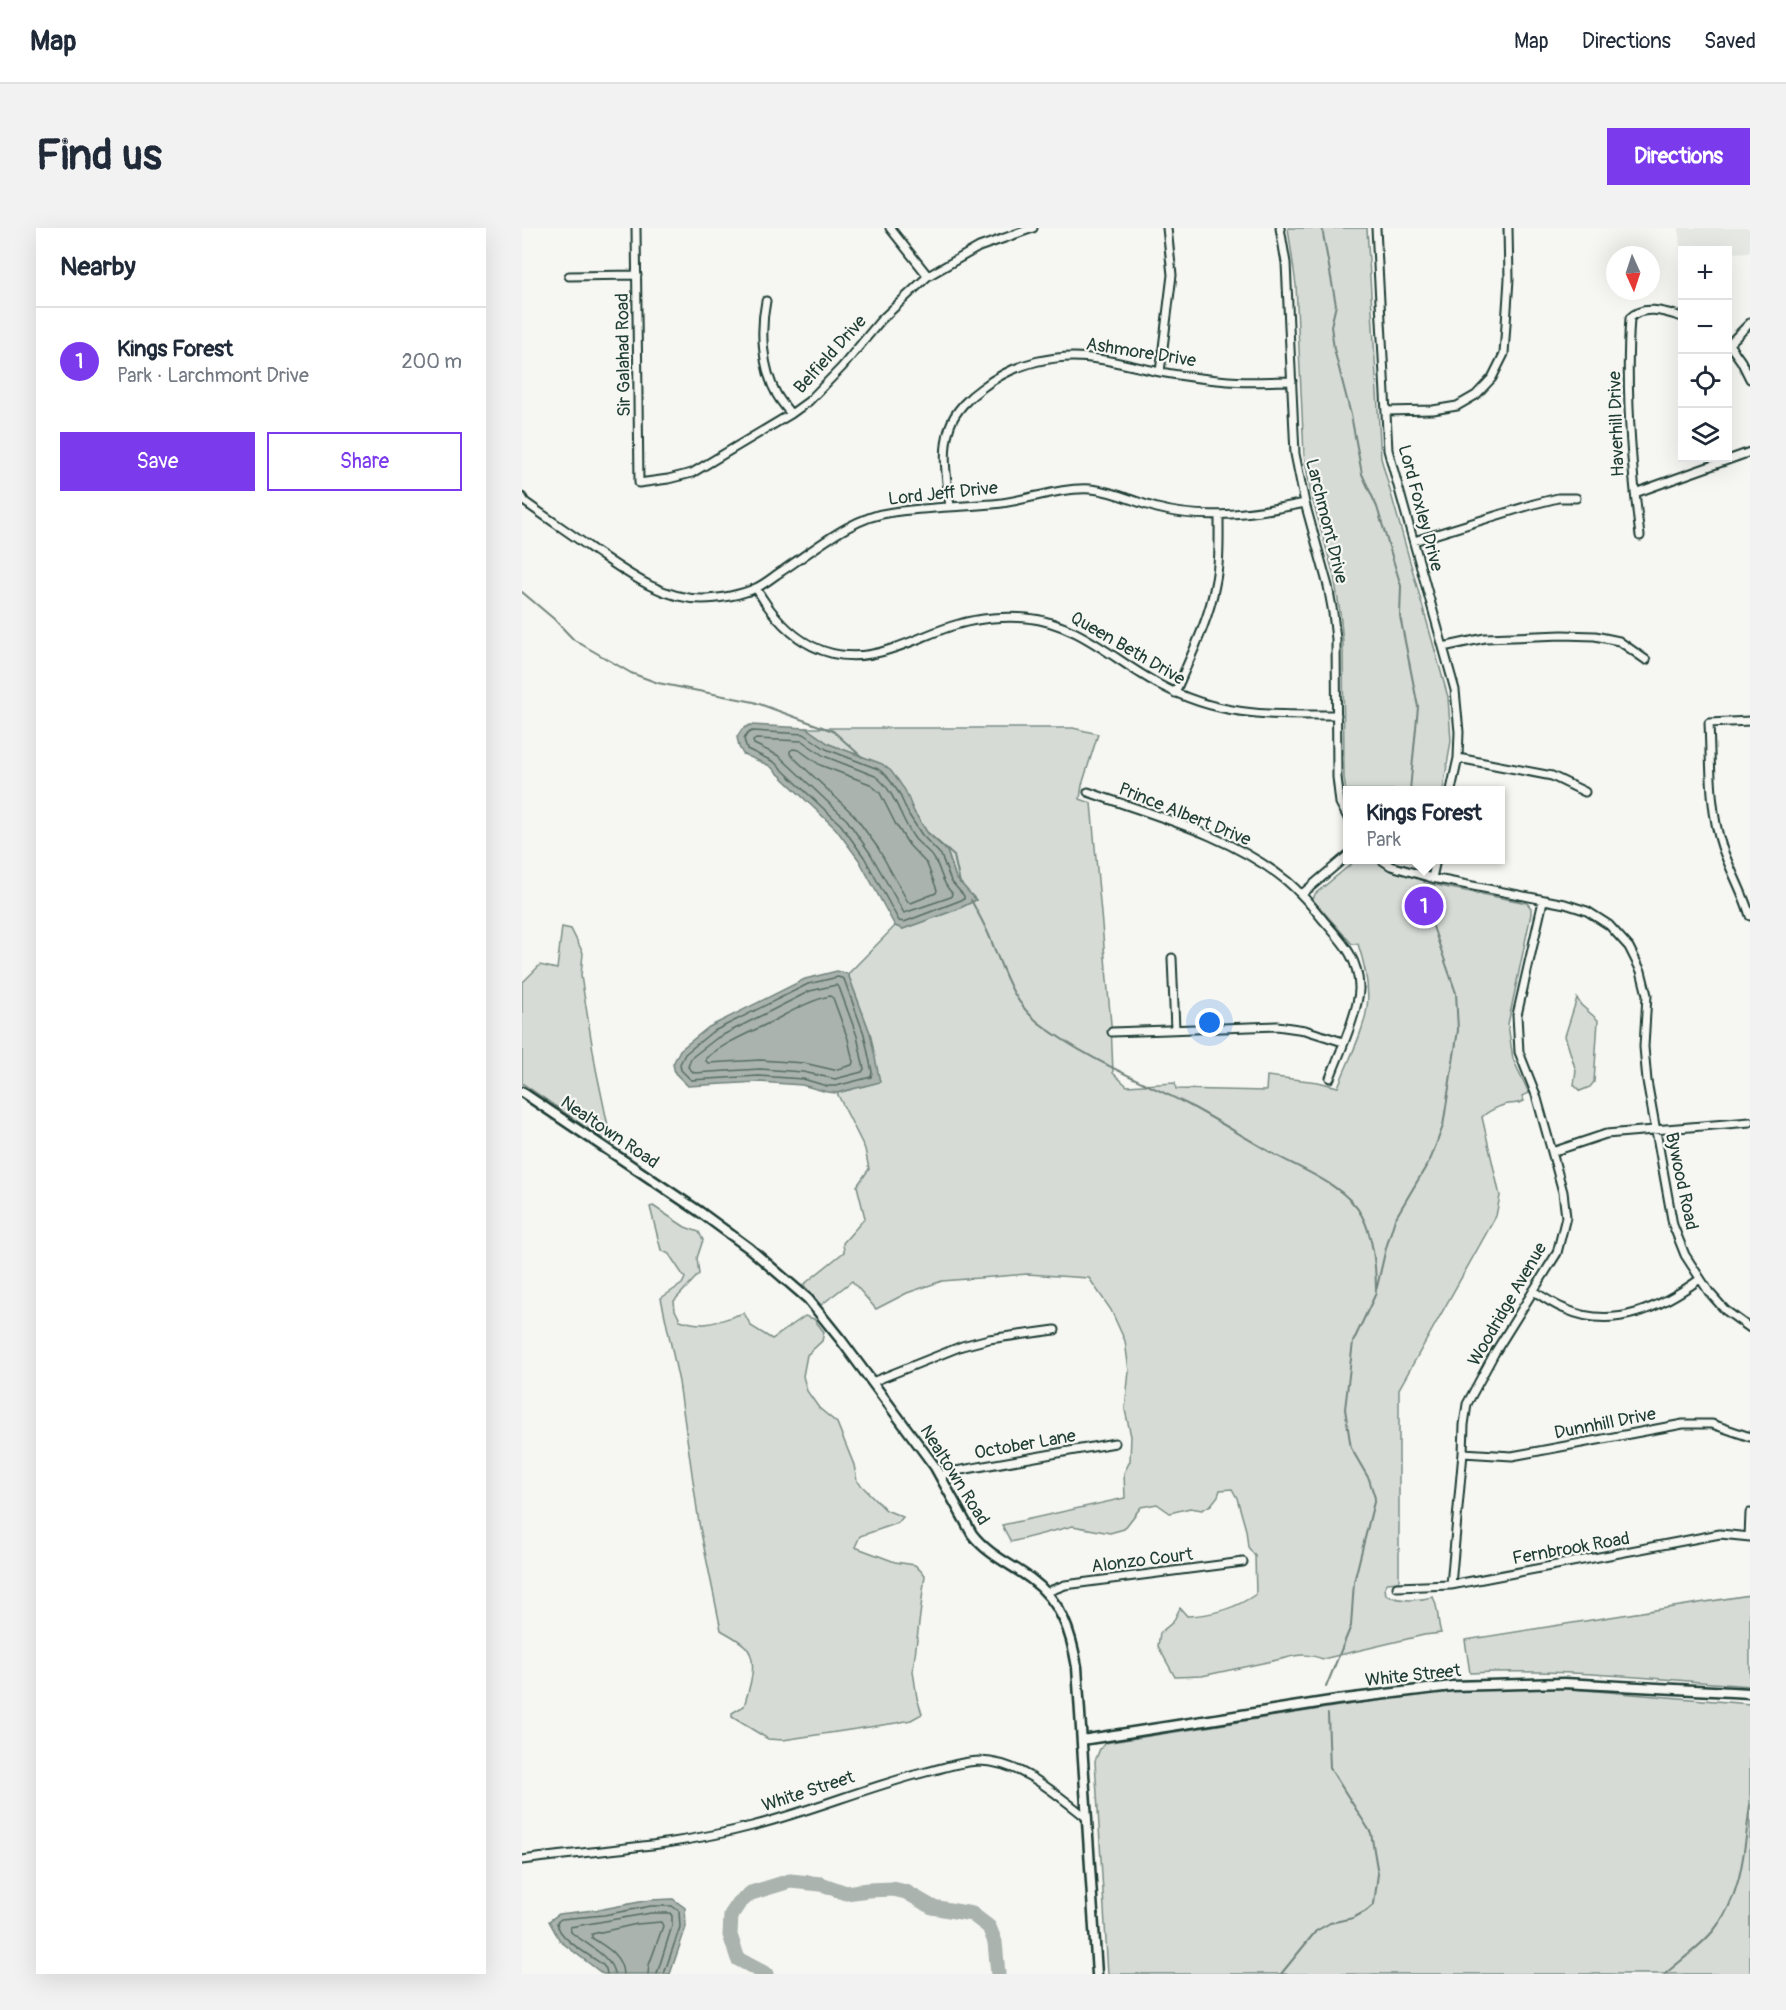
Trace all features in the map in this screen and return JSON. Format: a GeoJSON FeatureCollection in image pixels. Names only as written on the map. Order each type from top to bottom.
{"type":"FeatureCollection","features":[{"type":"Feature","properties":{"kind":"street","name":"Sir Galahad Road"},"geometry":{"type":"LineString","coordinates":[[636,228],[639,483]]}},
{"type":"Feature","properties":{"kind":"street"},"geometry":{"type":"LineString","coordinates":[[890,228],[928,276]]}},
{"type":"Feature","properties":{"kind":"street","name":"Belfield Drive"},"geometry":{"type":"LineString","coordinates":[[639,483],[692,473],[791,414],[809,401],[826,384],[881,320],[928,276],[979,247],[1023,229],[1033,228]]}},
{"type":"Feature","properties":{"kind":"street"},"geometry":{"type":"LineString","coordinates":[[1160,372],[1173,276],[1167,228]]}},
{"type":"Feature","properties":{"kind":"street","name":"Larchmont Drive"},"geometry":{"type":"LineString","coordinates":[[1280,228],[1286,263],[1295,454],[1305,503],[1334,613],[1337,777],[1343,810]]}},
{"type":"Feature","properties":{"kind":"street","name":"Lord Foxley Drive"},"geometry":{"type":"LineString","coordinates":[[1377,228],[1388,450],[1455,690],[1459,732],[1458,758],[1452,786]]}},
{"type":"Feature","properties":{"kind":"street"},"geometry":{"type":"LineString","coordinates":[[1386,411],[1433,410],[1457,406],[1476,395],[1492,378],[1504,354],[1509,279],[1508,228]]}},
{"type":"Feature","properties":{"kind":"street"},"geometry":{"type":"LineString","coordinates":[[569,276],[637,275]]}},
{"type":"Feature","properties":{"kind":"street"},"geometry":{"type":"LineString","coordinates":[[766,301],[763,316],[765,353],[770,380],[778,397],[791,414]]}},
{"type":"Feature","properties":{"kind":"street","name":"Haverhill Drive"},"geometry":{"type":"LineString","coordinates":[[1640,536],[1632,458],[1628,341],[1630,318],[1635,313],[1647,310],[1678,316]]}},
{"type":"Feature","properties":{"kind":"street"},"geometry":{"type":"LineString","coordinates":[[1732,339],[1750,323]]}},
{"type":"Feature","properties":{"kind":"street"},"geometry":{"type":"LineString","coordinates":[[1732,349],[1750,379]]}},
{"type":"Feature","properties":{"kind":"street","name":"Ashmore Drive"},"geometry":{"type":"LineString","coordinates":[[950,507],[944,456],[951,423],[968,400],[992,379],[1015,367],[1070,356],[1096,358],[1160,372],[1230,381],[1292,381]]}},
{"type":"Feature","properties":{"kind":"street"},"geometry":{"type":"LineString","coordinates":[[1635,493],[1750,452]]}},
{"type":"Feature","properties":{"kind":"street","name":"Lord Jeff Drive"},"geometry":{"type":"LineString","coordinates":[[522,497],[525,502],[635,578],[657,589],[683,597],[703,599],[756,588],[851,525],[871,516],[892,512],[1033,498],[1066,489],[1084,489],[1121,495],[1156,508],[1219,516],[1271,510],[1305,503]]}},
{"type":"Feature","properties":{"kind":"street"},"geometry":{"type":"LineString","coordinates":[[1414,541],[1534,504],[1558,498],[1576,498]]}},
{"type":"Feature","properties":{"kind":"street"},"geometry":{"type":"LineString","coordinates":[[1175,693],[1215,587],[1219,555],[1219,516]]}},
{"type":"Feature","properties":{"kind":"street","name":"Queen Beth Drive"},"geometry":{"type":"LineString","coordinates":[[756,588],[767,607],[791,633],[805,643],[841,655],[860,656],[889,650],[960,623],[1027,618],[1058,625],[1081,635],[1157,684],[1198,703],[1247,714],[1336,715]]}},
{"type":"Feature","properties":{"kind":"street"},"geometry":{"type":"LineString","coordinates":[[1443,647],[1485,638],[1595,636],[1619,641],[1646,660]]}},
{"type":"Feature","properties":{"kind":"street"},"geometry":{"type":"LineString","coordinates":[[1750,721],[1708,723],[1715,819],[1722,848],[1744,896],[1750,916]]}},
{"type":"Feature","properties":{"kind":"street"},"geometry":{"type":"LineString","coordinates":[[1458,758],[1552,776],[1585,792]]}},
{"type":"Feature","properties":{"kind":"street","name":"Prince Albert Drive"},"geometry":{"type":"LineString","coordinates":[[1088,792],[1193,829],[1236,847],[1266,865],[1302,894],[1353,955],[1358,973],[1360,990],[1357,1005],[1330,1078]]}},
{"type":"Feature","properties":{"kind":"street"},"geometry":{"type":"LineString","coordinates":[[1302,894],[1343,858]]}},
{"type":"Feature","properties":{"kind":"street"},"geometry":{"type":"LineString","coordinates":[[1390,864],[1432,878],[1543,900]]}},
{"type":"Feature","properties":{"kind":"street"},"geometry":{"type":"LineString","coordinates":[[1432,878],[1435,864]]}},
{"type":"Feature","properties":{"kind":"street","name":"Bywood Road"},"geometry":{"type":"LineString","coordinates":[[1543,900],[1587,911],[1609,925],[1629,947],[1641,971],[1647,995],[1644,1047],[1647,1081],[1673,1225],[1685,1255],[1700,1280],[1725,1310],[1750,1329]]}},
{"type":"Feature","properties":{"kind":"street","name":"Woodridge Avenue"},"geometry":{"type":"LineString","coordinates":[[1451,1585],[1467,1404],[1494,1354],[1557,1253],[1566,1217],[1563,1192],[1536,1095],[1519,1052],[1516,1028],[1543,900]]}},
{"type":"Feature","properties":{"kind":"street"},"geometry":{"type":"LineString","coordinates":[[1172,958],[1175,1029]]}},
{"type":"Feature","properties":{"kind":"street"},"geometry":{"type":"LineString","coordinates":[[1112,1032],[1283,1027],[1320,1034],[1343,1042]]}},
{"type":"Feature","properties":{"kind":"street","name":"Nealtown Road"},"geometry":{"type":"LineString","coordinates":[[522,1092],[700,1212],[749,1248],[808,1299],[839,1337],[940,1476],[979,1543],[1047,1592],[1063,1615],[1077,1667],[1097,1974]]}},
{"type":"Feature","properties":{"kind":"street"},"geometry":{"type":"LineString","coordinates":[[1552,1152],[1606,1134],[1750,1122]]}},
{"type":"Feature","properties":{"kind":"street"},"geometry":{"type":"LineString","coordinates":[[1533,1291],[1565,1310],[1585,1316],[1628,1316],[1675,1297],[1700,1280]]}},
{"type":"Feature","properties":{"kind":"street"},"geometry":{"type":"LineString","coordinates":[[872,1382],[962,1346],[1016,1334],[1055,1330]]}},
{"type":"Feature","properties":{"kind":"street","name":"Dunnhill Drive"},"geometry":{"type":"LineString","coordinates":[[1463,1453],[1512,1456],[1683,1424],[1712,1424],[1750,1437]]}},
{"type":"Feature","properties":{"kind":"street","name":"October Lane"},"geometry":{"type":"LineString","coordinates":[[940,1476],[950,1472],[1115,1443]]}},
{"type":"Feature","properties":{"kind":"street"},"geometry":{"type":"LineString","coordinates":[[1749,1537],[1750,1513]]}},
{"type":"Feature","properties":{"kind":"street","name":"Fernbrook Road"},"geometry":{"type":"LineString","coordinates":[[1397,1587],[1451,1585],[1720,1534],[1749,1537]]}},
{"type":"Feature","properties":{"kind":"street","name":"Alonzo Court"},"geometry":{"type":"LineString","coordinates":[[1047,1592],[1065,1585],[1243,1562]]}},
{"type":"Feature","properties":{"kind":"street","name":"White Street"},"geometry":{"type":"LineString","coordinates":[[1082,1740],[1336,1700],[1452,1686],[1564,1683],[1750,1693]]}},
{"type":"Feature","properties":{"kind":"street","name":"White Street"},"geometry":{"type":"LineString","coordinates":[[522,1860],[708,1837],[797,1814],[891,1781],[965,1762],[981,1761],[1020,1771],[1041,1782],[1087,1818]]}},
{"type":"Feature","properties":{"kind":"shaded area"},"geometry":{"type":"Polygon","coordinates":[[[1288,228],[1367,228],[1381,458],[1448,697],[1451,741],[1444,786],[1345,786],[1343,642],[1334,576],[1311,494],[1304,455],[1296,285],[1288,228]]]}},
{"type":"Feature","properties":{"kind":"shaded area"},"geometry":{"type":"Polygon","coordinates":[[[1679,228],[1750,228],[1750,252],[1732,253],[1732,246],[1680,246],[1679,228]]]}},
{"type":"Feature","properties":{"kind":"shaded area"},"geometry":{"type":"Polygon","coordinates":[[[806,728],[1073,728],[1098,734],[1082,785],[1080,799],[1091,803],[1111,1024],[1113,1073],[1127,1086],[1175,1083],[1176,1089],[1266,1091],[1267,1076],[1318,1082],[1338,1087],[1365,1018],[1368,1000],[1366,976],[1358,944],[1352,944],[1313,900],[1315,894],[1351,864],[1429,864],[1424,883],[1527,903],[1531,908],[1508,1024],[1513,1059],[1529,1093],[1522,1096],[1524,1101],[1499,1107],[1482,1117],[1500,1196],[1496,1216],[1399,1389],[1399,1582],[1387,1583],[1386,1595],[1410,1600],[1433,1597],[1441,1633],[1323,1659],[1309,1655],[1296,1656],[1202,1676],[1175,1677],[1158,1646],[1160,1633],[1173,1622],[1180,1608],[1187,1616],[1205,1614],[1232,1607],[1256,1594],[1255,1556],[1248,1547],[1246,1530],[1237,1498],[1232,1489],[1220,1490],[1211,1505],[1202,1510],[1190,1508],[1170,1513],[1157,1504],[1141,1507],[1124,1529],[1110,1533],[1073,1526],[1011,1542],[1002,1525],[1125,1498],[1124,1473],[1130,1461],[1131,1436],[1125,1410],[1129,1371],[1125,1341],[1111,1310],[1089,1278],[1027,1274],[942,1281],[907,1293],[876,1309],[852,1281],[821,1305],[803,1285],[844,1252],[843,1243],[865,1218],[857,1186],[869,1169],[865,1149],[837,1093],[879,1082],[870,1033],[848,974],[895,926],[903,929],[976,900],[956,878],[947,851],[927,832],[898,780],[881,764],[829,744],[806,728]]]}},
{"type":"Feature","properties":{"kind":"shaded area"},"geometry":{"type":"Polygon","coordinates":[[[562,927],[571,929],[583,953],[581,976],[596,1069],[612,1145],[522,1083],[522,983],[540,965],[557,969],[562,927]]]}},
{"type":"Feature","properties":{"kind":"shaded area"},"geometry":{"type":"Polygon","coordinates":[[[1577,998],[1581,1005],[1598,1020],[1594,1082],[1590,1087],[1580,1091],[1574,1085],[1576,1071],[1565,1036],[1577,998]]]}},
{"type":"Feature","properties":{"kind":"shaded area"},"geometry":{"type":"Polygon","coordinates":[[[653,1206],[685,1227],[699,1232],[703,1240],[697,1258],[699,1274],[674,1301],[680,1320],[705,1324],[744,1313],[751,1326],[772,1339],[805,1316],[814,1319],[824,1332],[822,1341],[807,1355],[803,1376],[807,1391],[819,1408],[837,1423],[854,1465],[857,1481],[886,1510],[903,1517],[898,1523],[860,1536],[855,1547],[895,1562],[915,1565],[925,1575],[913,1671],[922,1714],[911,1720],[783,1740],[768,1739],[732,1717],[732,1713],[744,1706],[752,1675],[752,1659],[745,1646],[721,1630],[699,1523],[679,1382],[661,1298],[682,1284],[685,1278],[669,1254],[661,1250],[650,1207],[653,1206]]]}},
{"type":"Feature","properties":{"kind":"shaded area"},"geometry":{"type":"Polygon","coordinates":[[[1750,1595],[1750,1686],[1575,1673],[1470,1673],[1465,1640],[1750,1595]]]}},
{"type":"Feature","properties":{"kind":"shaded area"},"geometry":{"type":"Polygon","coordinates":[[[1549,1687],[1750,1704],[1750,1974],[1108,1974],[1095,1761],[1105,1743],[1435,1691],[1549,1687]]]}},
{"type":"Feature","properties":{"kind":"water"},"geometry":{"type":"Polygon","coordinates":[[[750,725],[806,728],[829,744],[882,764],[891,771],[905,790],[914,812],[927,832],[947,851],[956,878],[976,900],[903,929],[895,926],[859,860],[836,829],[770,766],[743,754],[737,737],[742,729],[750,725]]]}},
{"type":"Feature","properties":{"kind":"water"},"geometry":{"type":"Polygon","coordinates":[[[837,971],[848,974],[870,1033],[880,1082],[837,1093],[802,1085],[759,1082],[688,1086],[675,1073],[673,1064],[680,1050],[709,1027],[805,979],[837,971]]]}},
{"type":"Feature","properties":{"kind":"water"},"geometry":{"type":"Polygon","coordinates":[[[673,1899],[685,1908],[686,1927],[670,1974],[603,1974],[560,1941],[549,1921],[559,1914],[650,1900],[673,1899]]]}},
{"type":"Feature","properties":{"kind":"waterway"},"geometry":{"type":"LineString","coordinates":[[1322,228],[1336,305],[1331,326],[1334,349],[1351,415],[1362,474],[1377,507],[1401,586],[1400,616],[1418,707],[1410,786]]}},
{"type":"Feature","properties":{"kind":"waterway"},"geometry":{"type":"LineString","coordinates":[[522,592],[554,619],[574,640],[631,673],[658,683],[754,702],[833,731],[862,757]]}},
{"type":"Feature","properties":{"kind":"waterway"},"geometry":{"type":"LineString","coordinates":[[928,833],[954,856],[960,883]]}},
{"type":"Feature","properties":{"kind":"waterway"},"geometry":{"type":"LineString","coordinates":[[1377,1287],[1395,1219],[1431,1158],[1443,1126],[1458,1030],[1456,993],[1420,889]]}},
{"type":"Feature","properties":{"kind":"waterway"},"geometry":{"type":"LineString","coordinates":[[971,900],[1014,993],[1029,1014],[1039,1023],[1092,1057],[1187,1104],[1320,1178],[1345,1195],[1362,1216],[1372,1243],[1376,1291]]}},
{"type":"Feature","properties":{"kind":"waterway"},"geometry":{"type":"LineString","coordinates":[[1326,1687],[1351,1626],[1354,1582],[1375,1498],[1369,1479],[1351,1448],[1345,1409],[1353,1342],[1376,1293]]}},
{"type":"Feature","properties":{"kind":"waterway"},"geometry":{"type":"LineString","coordinates":[[1281,1974],[1316,1931],[1330,1923],[1353,1918],[1374,1904],[1378,1874],[1371,1833],[1330,1768],[1328,1714]]}},
{"type":"Feature","properties":{"kind":"waterway"},"geometry":{"type":"LineString","coordinates":[[1665,1974],[1709,1936],[1724,1916],[1741,1870],[1750,1805]]}},
{"type":"Feature","properties":{"kind":"waterway"},"geometry":{"type":"LineString","coordinates":[[766,1974],[738,1959],[730,1935],[731,1915],[739,1903],[751,1893],[790,1881],[821,1884],[846,1893],[893,1889],[906,1892],[932,1907],[972,1914],[989,1927],[995,1942],[998,1974]]}},
{"type":"Feature","properties":{"kind":"place","name":"Kings Forest"},"geometry":{"type":"Point","coordinates":[1424,906]}}]}
